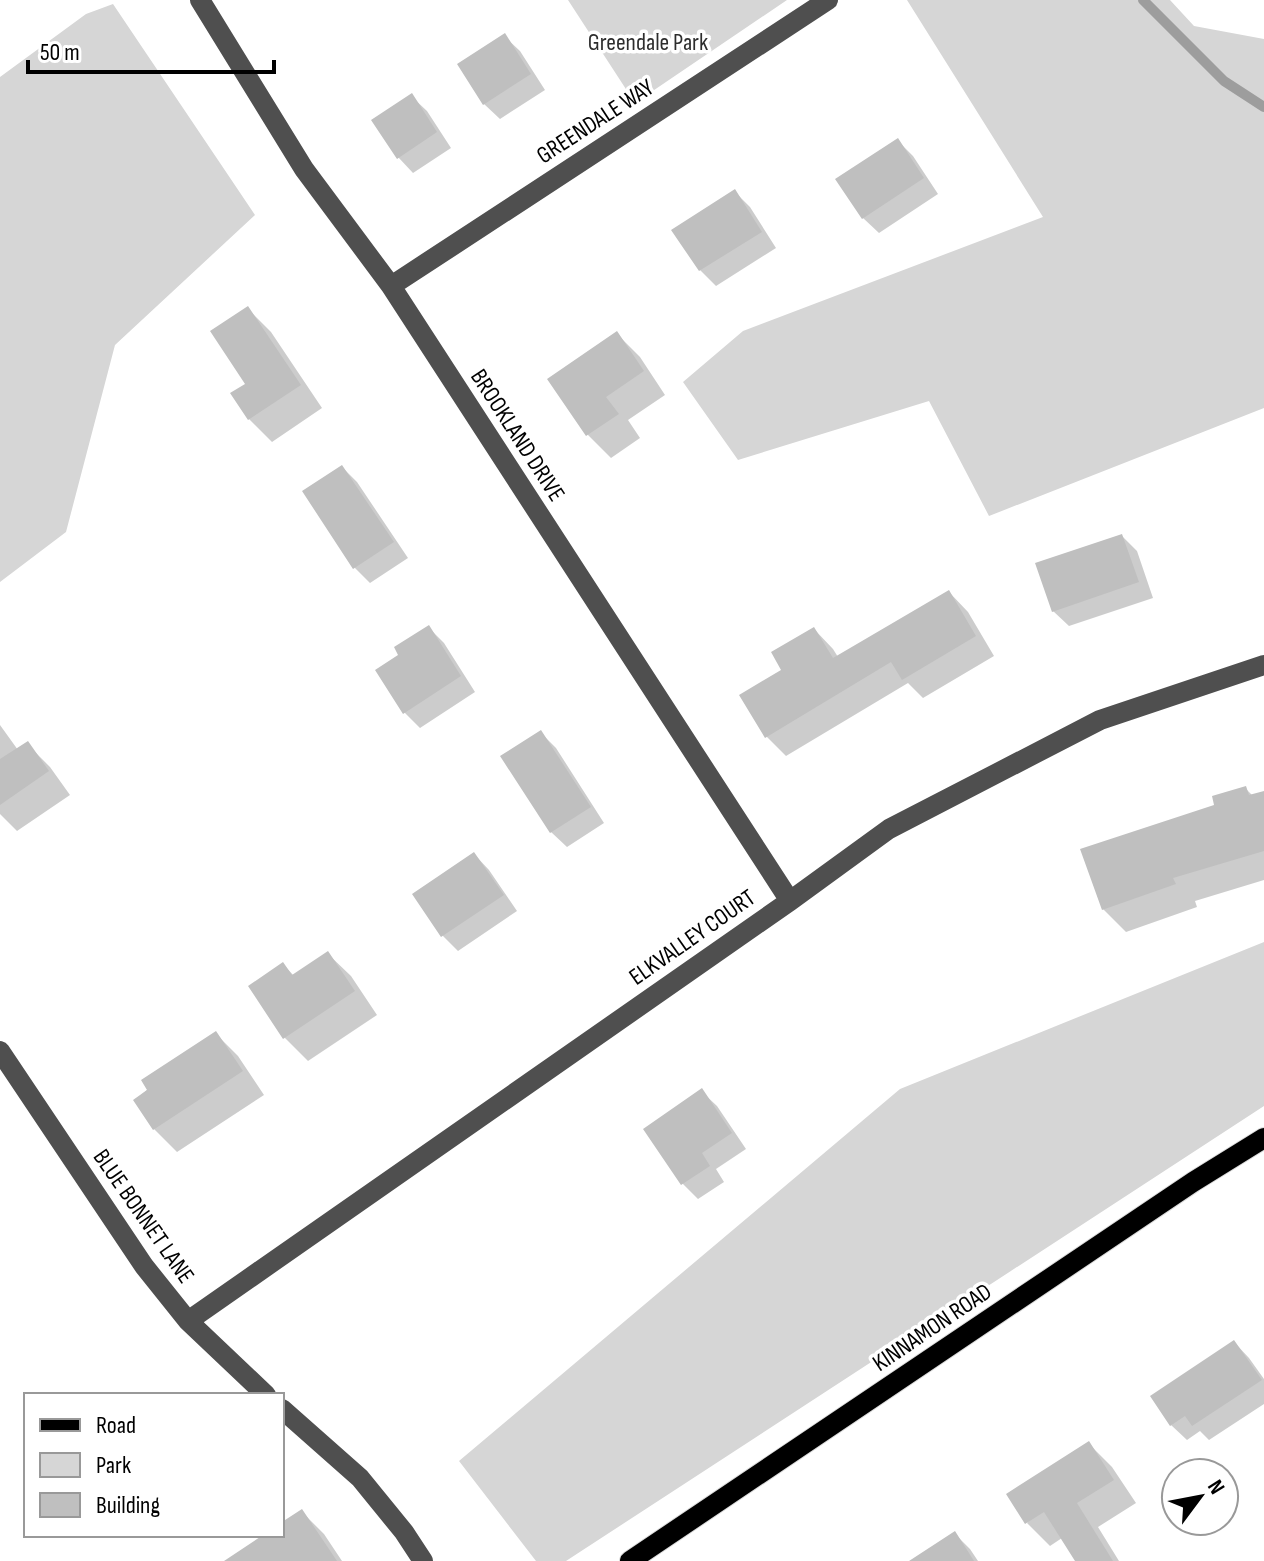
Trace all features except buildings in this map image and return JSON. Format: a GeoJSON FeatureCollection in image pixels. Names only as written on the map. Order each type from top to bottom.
{"type":"FeatureCollection","features":[{"type":"Feature","properties":{"kind":"main road","name":"KINNAMON ROAD"},"geometry":{"type":"LineString","coordinates":[[630,1561],[1193,1182],[1264,1138]]}},
{"type":"Feature","properties":{"kind":"street","name":"BROOKLAND DRIVE"},"geometry":{"type":"LineString","coordinates":[[200,0],[304,169],[391,286],[790,901]]}},
{"type":"Feature","properties":{"kind":"street","name":"GREENDALE WAY"},"geometry":{"type":"LineString","coordinates":[[391,286],[828,0]]}},
{"type":"Feature","properties":{"kind":"street","name":"ELKVALLEY COURT"},"geometry":{"type":"LineString","coordinates":[[188,1321],[889,829],[1100,720],[1264,665]]}},
{"type":"Feature","properties":{"kind":"street","name":"BLUE BONNET LANE"},"geometry":{"type":"LineString","coordinates":[[0,1051],[135,1254],[188,1321],[264,1393]]}},
{"type":"Feature","properties":{"kind":"street"},"geometry":{"type":"LineString","coordinates":[[284,1411],[360,1478],[423,1561]]}},
{"type":"Feature","properties":{"kind":"green space","name":"Greendale Park"},"geometry":{"type":"Polygon","coordinates":[[[568,0],[787,0],[635,103],[568,0]]]}},
{"type":"Feature","properties":{"kind":"green space"},"geometry":{"type":"Polygon","coordinates":[[[907,0],[1170,0],[1194,26],[1264,39],[1264,408],[989,516],[929,401],[738,460],[683,382],[743,331],[1043,217],[907,0]]]}},
{"type":"Feature","properties":{"kind":"green space"},"geometry":{"type":"Polygon","coordinates":[[[113,4],[255,215],[115,345],[66,532],[0,582],[0,77],[86,14],[113,4]]]}},
{"type":"Feature","properties":{"kind":"green space"},"geometry":{"type":"Polygon","coordinates":[[[1264,942],[1264,1106],[566,1561],[536,1561],[459,1461],[900,1089],[1264,942]]]}},
{"type":"Feature","properties":{"kind":"waterway"},"geometry":{"type":"LineString","coordinates":[[1143,0],[1224,81],[1264,107]]}}]}
